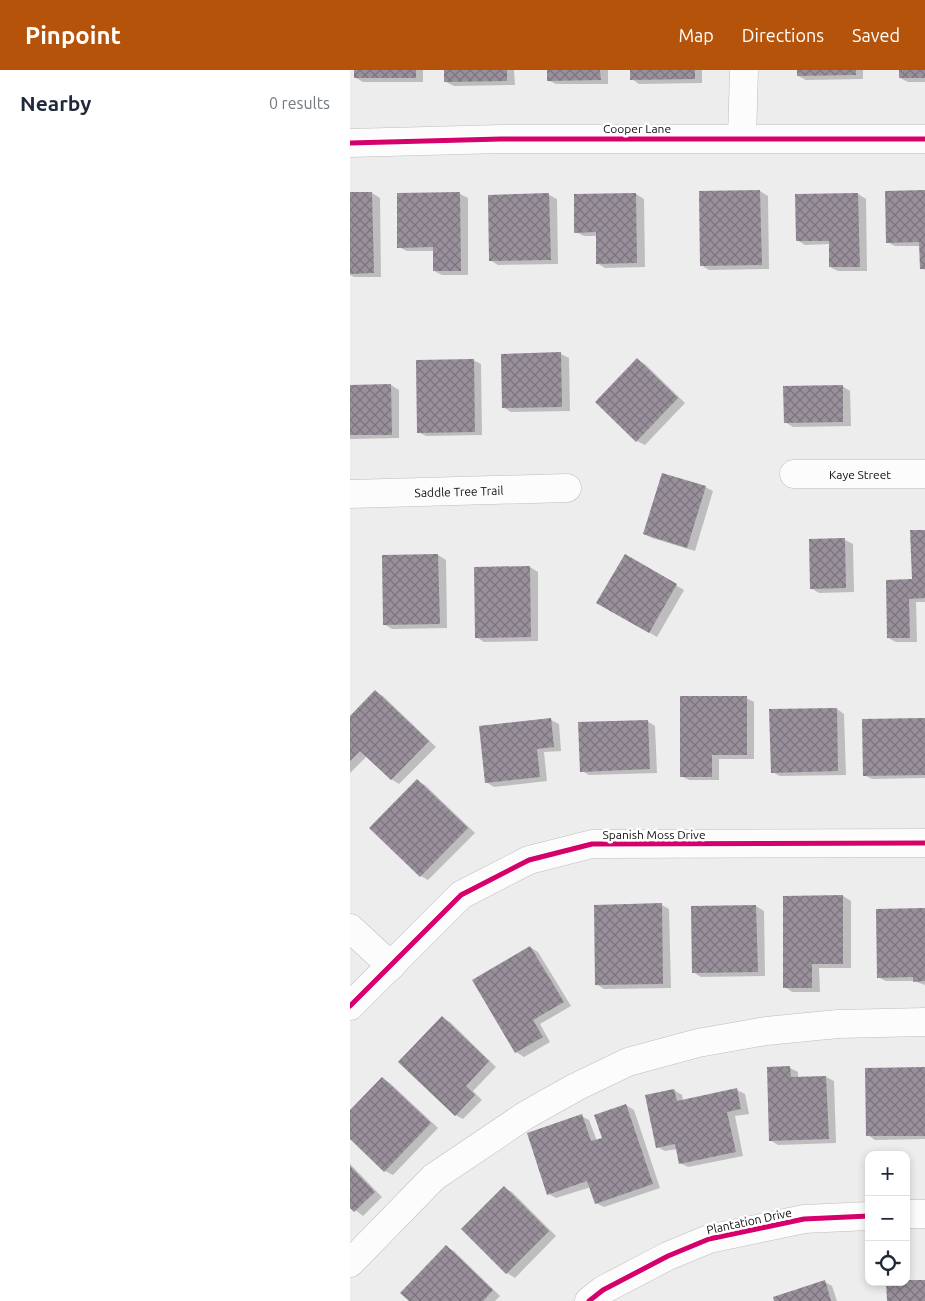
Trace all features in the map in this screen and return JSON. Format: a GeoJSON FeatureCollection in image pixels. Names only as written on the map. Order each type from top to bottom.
{"type":"FeatureCollection","features":[{"type":"Feature","properties":{"kind":"street"},"geometry":{"type":"LineString","coordinates":[[742,138],[744,70]]}},
{"type":"Feature","properties":{"kind":"street","name":"Cooper Lane"},"geometry":{"type":"LineString","coordinates":[[350,143],[501,139],[925,139]]}},
{"type":"Feature","properties":{"kind":"street","name":"Kaye Street"},"geometry":{"type":"LineString","coordinates":[[794,474],[925,474]]}},
{"type":"Feature","properties":{"kind":"street","name":"Saddle Tree Trail"},"geometry":{"type":"LineString","coordinates":[[350,494],[567,488]]}},
{"type":"Feature","properties":{"kind":"street","name":"Spanish Moss Drive"},"geometry":{"type":"LineString","coordinates":[[350,1006],[461,896],[530,860],[592,844],[925,843]]}},
{"type":"Feature","properties":{"kind":"street"},"geometry":{"type":"LineString","coordinates":[[350,928],[391,966]]}},
{"type":"Feature","properties":{"kind":"street"},"geometry":{"type":"LineString","coordinates":[[350,1263],[434,1177],[526,1115],[576,1087],[628,1062],[698,1043],[766,1031],[838,1024],[925,1022]]}},
{"type":"Feature","properties":{"kind":"street"},"geometry":{"type":"LineString","coordinates":[[910,1214],[925,1214]]}},
{"type":"Feature","properties":{"kind":"street","name":"Plantation Drive"},"geometry":{"type":"LineString","coordinates":[[589,1301],[603,1290],[668,1256],[709,1239],[804,1219],[865,1216]]}},
{"type":"Feature","properties":{"kind":"building"},"geometry":{"type":"Polygon","coordinates":[[[354,70],[416,70],[416,78],[354,78],[354,70]]]}},
{"type":"Feature","properties":{"kind":"building"},"geometry":{"type":"Polygon","coordinates":[[[444,70],[507,70],[507,81],[444,82],[444,70]]]}},
{"type":"Feature","properties":{"kind":"building"},"geometry":{"type":"Polygon","coordinates":[[[547,70],[600,70],[601,80],[547,81],[547,70]]]}},
{"type":"Feature","properties":{"kind":"building"},"geometry":{"type":"Polygon","coordinates":[[[630,70],[695,70],[695,79],[630,80],[630,70]]]}},
{"type":"Feature","properties":{"kind":"building"},"geometry":{"type":"Polygon","coordinates":[[[797,70],[856,70],[856,75],[797,76],[797,70]]]}},
{"type":"Feature","properties":{"kind":"building"},"geometry":{"type":"Polygon","coordinates":[[[899,70],[925,70],[925,78],[899,78],[899,70]]]}},
{"type":"Feature","properties":{"kind":"building"},"geometry":{"type":"Polygon","coordinates":[[[760,190],[762,265],[700,266],[699,191],[760,190]]]}},
{"type":"Feature","properties":{"kind":"building"},"geometry":{"type":"Polygon","coordinates":[[[925,190],[925,269],[920,269],[919,242],[886,243],[885,191],[925,190]]]}},
{"type":"Feature","properties":{"kind":"building"},"geometry":{"type":"Polygon","coordinates":[[[350,192],[372,192],[374,273],[350,274],[350,192]]]}},
{"type":"Feature","properties":{"kind":"building"},"geometry":{"type":"Polygon","coordinates":[[[460,192],[461,271],[433,271],[433,247],[397,248],[397,193],[460,192]]]}},
{"type":"Feature","properties":{"kind":"building"},"geometry":{"type":"Polygon","coordinates":[[[549,193],[551,260],[489,261],[488,195],[549,193]]]}},
{"type":"Feature","properties":{"kind":"building"},"geometry":{"type":"Polygon","coordinates":[[[636,193],[637,263],[596,264],[596,232],[574,233],[574,194],[636,193]]]}},
{"type":"Feature","properties":{"kind":"building"},"geometry":{"type":"Polygon","coordinates":[[[858,193],[860,267],[829,267],[829,241],[796,241],[795,194],[858,193]]]}},
{"type":"Feature","properties":{"kind":"building"},"geometry":{"type":"Polygon","coordinates":[[[561,352],[562,407],[502,408],[501,354],[561,352]]]}},
{"type":"Feature","properties":{"kind":"building"},"geometry":{"type":"Polygon","coordinates":[[[637,358],[678,398],[636,442],[595,402],[637,358]]]}},
{"type":"Feature","properties":{"kind":"building"},"geometry":{"type":"Polygon","coordinates":[[[474,359],[475,432],[417,433],[416,360],[474,359]]]}},
{"type":"Feature","properties":{"kind":"building"},"geometry":{"type":"Polygon","coordinates":[[[391,384],[392,435],[350,435],[350,385],[391,384]]]}},
{"type":"Feature","properties":{"kind":"building"},"geometry":{"type":"Polygon","coordinates":[[[843,385],[843,422],[784,423],[783,386],[843,385]]]}},
{"type":"Feature","properties":{"kind":"building"},"geometry":{"type":"Polygon","coordinates":[[[662,473],[706,486],[687,548],[643,534],[662,473]]]}},
{"type":"Feature","properties":{"kind":"building"},"geometry":{"type":"Polygon","coordinates":[[[910,530],[925,530],[925,598],[909,599],[910,638],[887,638],[886,580],[912,579],[910,530]]]}},
{"type":"Feature","properties":{"kind":"building"},"geometry":{"type":"Polygon","coordinates":[[[845,538],[846,588],[810,589],[809,539],[845,538]]]}},
{"type":"Feature","properties":{"kind":"building"},"geometry":{"type":"Polygon","coordinates":[[[438,554],[440,624],[383,625],[382,555],[438,554]]]}},
{"type":"Feature","properties":{"kind":"building"},"geometry":{"type":"Polygon","coordinates":[[[625,554],[677,584],[649,633],[596,603],[625,554]]]}},
{"type":"Feature","properties":{"kind":"building"},"geometry":{"type":"Polygon","coordinates":[[[530,566],[531,637],[475,638],[474,567],[530,566]]]}},
{"type":"Feature","properties":{"kind":"building"},"geometry":{"type":"Polygon","coordinates":[[[375,690],[429,741],[391,780],[360,751],[350,761],[350,716],[375,690]]]}},
{"type":"Feature","properties":{"kind":"building"},"geometry":{"type":"Polygon","coordinates":[[[680,696],[747,696],[747,755],[712,755],[712,777],[680,777],[680,696]]]}},
{"type":"Feature","properties":{"kind":"building"},"geometry":{"type":"Polygon","coordinates":[[[837,708],[838,771],[771,773],[769,709],[837,708]]]}},
{"type":"Feature","properties":{"kind":"building"},"geometry":{"type":"Polygon","coordinates":[[[551,718],[554,747],[537,749],[540,777],[485,783],[479,726],[551,718]]]}},
{"type":"Feature","properties":{"kind":"building"},"geometry":{"type":"Polygon","coordinates":[[[925,718],[925,775],[863,776],[862,719],[925,718]]]}},
{"type":"Feature","properties":{"kind":"building"},"geometry":{"type":"Polygon","coordinates":[[[648,720],[650,769],[580,772],[578,722],[648,720]]]}},
{"type":"Feature","properties":{"kind":"building"},"geometry":{"type":"Polygon","coordinates":[[[417,779],[468,828],[420,877],[369,828],[417,779]]]}},
{"type":"Feature","properties":{"kind":"building"},"geometry":{"type":"Polygon","coordinates":[[[843,895],[843,964],[812,964],[812,988],[783,988],[783,896],[843,895]]]}},
{"type":"Feature","properties":{"kind":"building"},"geometry":{"type":"Polygon","coordinates":[[[662,903],[663,984],[595,985],[594,905],[662,903]]]}},
{"type":"Feature","properties":{"kind":"building"},"geometry":{"type":"Polygon","coordinates":[[[756,905],[758,972],[692,973],[691,906],[756,905]]]}},
{"type":"Feature","properties":{"kind":"building"},"geometry":{"type":"Polygon","coordinates":[[[925,908],[925,981],[913,982],[913,977],[877,978],[876,909],[925,908]]]}},
{"type":"Feature","properties":{"kind":"building"},"geometry":{"type":"Polygon","coordinates":[[[530,946],[564,1002],[533,1020],[543,1037],[515,1053],[472,980],[530,946]]]}},
{"type":"Feature","properties":{"kind":"building"},"geometry":{"type":"Polygon","coordinates":[[[442,1016],[489,1061],[466,1086],[475,1095],[455,1116],[398,1062],[442,1016]]]}},
{"type":"Feature","properties":{"kind":"building"},"geometry":{"type":"Polygon","coordinates":[[[790,1066],[791,1077],[826,1076],[829,1139],[769,1141],[767,1067],[790,1066]]]}},
{"type":"Feature","properties":{"kind":"building"},"geometry":{"type":"Polygon","coordinates":[[[925,1067],[925,1136],[866,1136],[865,1068],[925,1067]]]}},
{"type":"Feature","properties":{"kind":"building"},"geometry":{"type":"Polygon","coordinates":[[[382,1077],[431,1123],[384,1172],[350,1139],[350,1110],[382,1077]]]}},
{"type":"Feature","properties":{"kind":"building"},"geometry":{"type":"Polygon","coordinates":[[[737,1088],[741,1109],[727,1112],[736,1152],[679,1164],[675,1144],[656,1148],[645,1095],[674,1089],[677,1101],[737,1088]]]}},
{"type":"Feature","properties":{"kind":"building"},"geometry":{"type":"Polygon","coordinates":[[[626,1104],[653,1184],[595,1204],[587,1181],[547,1195],[527,1133],[582,1114],[591,1141],[602,1138],[594,1115],[626,1104]]]}},
{"type":"Feature","properties":{"kind":"building"},"geometry":{"type":"Polygon","coordinates":[[[350,1166],[375,1192],[354,1212],[350,1208],[350,1166]]]}},
{"type":"Feature","properties":{"kind":"building"},"geometry":{"type":"Polygon","coordinates":[[[504,1186],[549,1231],[506,1274],[461,1229],[504,1186]]]}},
{"type":"Feature","properties":{"kind":"building"},"geometry":{"type":"Polygon","coordinates":[[[446,1245],[493,1290],[483,1301],[409,1301],[400,1293],[446,1245]]]}},
{"type":"Feature","properties":{"kind":"building"},"geometry":{"type":"Polygon","coordinates":[[[825,1280],[831,1301],[774,1301],[773,1297],[825,1280]]]}},
{"type":"Feature","properties":{"kind":"building"},"geometry":{"type":"Polygon","coordinates":[[[910,1280],[925,1280],[925,1301],[887,1301],[886,1286],[910,1286],[910,1280]]]}},
{"type":"Feature","properties":{"kind":"cycle path"},"geometry":{"type":"LineString","coordinates":[[350,143],[501,139],[925,139]]}},
{"type":"Feature","properties":{"kind":"cycle path"},"geometry":{"type":"LineString","coordinates":[[350,1006],[461,895],[529,860],[592,844],[925,843]]}},
{"type":"Feature","properties":{"kind":"cycle path"},"geometry":{"type":"LineString","coordinates":[[589,1301],[603,1290],[668,1256],[709,1239],[804,1219],[865,1216]]}}]}
